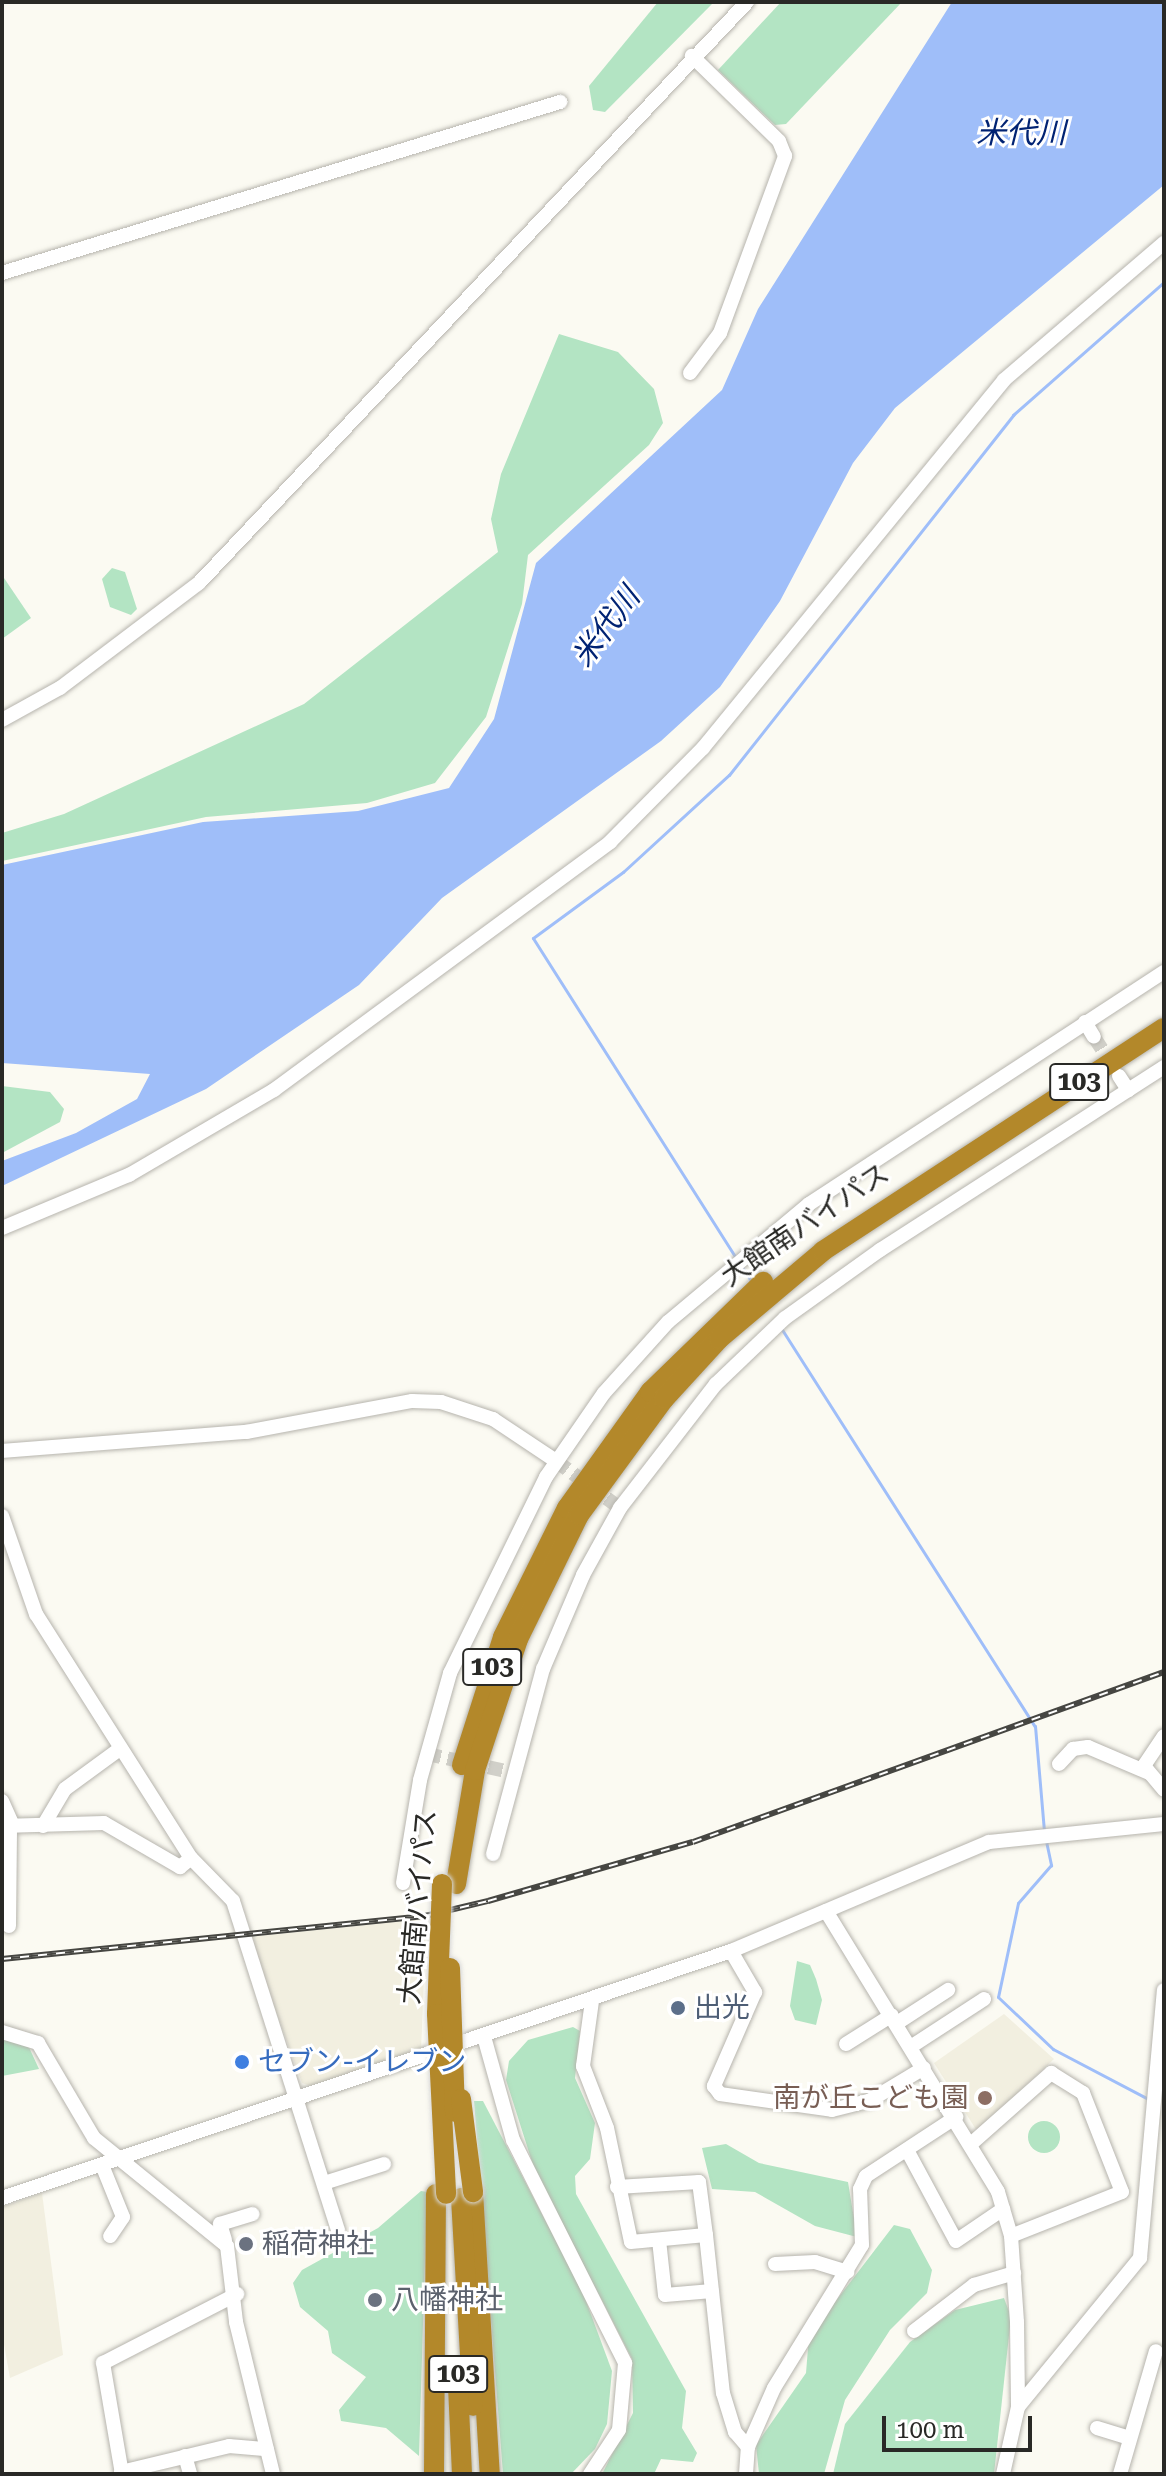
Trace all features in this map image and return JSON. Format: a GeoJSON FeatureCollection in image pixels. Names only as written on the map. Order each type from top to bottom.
{"type":"FeatureCollection","features":[{"type":"Feature","properties":{"kind":"highway","name":"大館南バイパス"},"geometry":{"type":"LineString","coordinates":[[476,2474],[437,1969],[449,1884],[487,1727],[558,1554],[634,1436],[743,1307],[782,1275],[1164,1028]]}},
{"type":"Feature","properties":{"kind":"highway","name":"大館南バイパス"},"geometry":{"type":"LineString","coordinates":[[449,1884],[454,2193]]}},
{"type":"Feature","properties":{"kind":"highway"},"geometry":{"type":"LineString","coordinates":[[434,2474],[454,2193]]}},
{"type":"Feature","properties":{"kind":"highway"},"geometry":{"type":"LineString","coordinates":[[454,2193],[490,2474]]}},
{"type":"Feature","properties":{"kind":"highway","name":"大館南バイパス"},"geometry":{"type":"LineString","coordinates":[[459,2274],[462,2474]]}},
{"type":"Feature","properties":{"kind":"street"},"geometry":{"type":"LineString","coordinates":[[2,720],[60,688],[199,583],[692,56],[747,2]]}},
{"type":"Feature","properties":{"kind":"street"},"geometry":{"type":"LineString","coordinates":[[690,373],[720,333],[785,156],[779,141],[692,56]]}},
{"type":"Feature","properties":{"kind":"street"},"geometry":{"type":"LineString","coordinates":[[2,273],[560,102]]}},
{"type":"Feature","properties":{"kind":"street"},"geometry":{"type":"LineString","coordinates":[[2,1228],[129,1175],[274,1090],[610,842],[703,748],[1004,380],[1164,243]]}},
{"type":"Feature","properties":{"kind":"street"},"geometry":{"type":"LineString","coordinates":[[403,1883],[420,1780],[450,1673],[556,1461],[634,1359],[738,1260],[809,1204],[1164,972]]}},
{"type":"Feature","properties":{"kind":"street"},"geometry":{"type":"LineString","coordinates":[[1085,1022],[1094,1037]]}},
{"type":"Feature","properties":{"kind":"street"},"geometry":{"type":"LineString","coordinates":[[493,1854],[539,1684],[583,1575],[664,1448],[716,1384],[780,1324],[1164,1067]]}},
{"type":"Feature","properties":{"kind":"street"},"geometry":{"type":"LineString","coordinates":[[1119,1076],[1128,1090]]}},
{"type":"Feature","properties":{"kind":"street"},"geometry":{"type":"LineString","coordinates":[[2,1451],[246,1432],[412,1401],[441,1402],[493,1419],[556,1461]]}},
{"type":"Feature","properties":{"kind":"street"},"geometry":{"type":"LineString","coordinates":[[2,1516],[36,1614],[191,1858],[233,1901],[299,2097],[338,2231]]}},
{"type":"Feature","properties":{"kind":"street"},"geometry":{"type":"LineString","coordinates":[[1163,1742],[1144,1766],[1164,1790]]}},
{"type":"Feature","properties":{"kind":"street"},"geometry":{"type":"LineString","coordinates":[[1059,1764],[1073,1749],[1088,1747],[1149,1773]]}},
{"type":"Feature","properties":{"kind":"street"},"geometry":{"type":"LineString","coordinates":[[43,1826],[65,1789],[121,1748]]}},
{"type":"Feature","properties":{"kind":"street"},"geometry":{"type":"LineString","coordinates":[[2,1801],[8,1826],[9,1926]]}},
{"type":"Feature","properties":{"kind":"street"},"geometry":{"type":"LineString","coordinates":[[8,1826],[104,1823],[180,1867],[191,1858]]}},
{"type":"Feature","properties":{"kind":"street"},"geometry":{"type":"LineString","coordinates":[[2,2198],[299,2097],[485,2040],[731,1951],[989,1842],[1164,1824]]}},
{"type":"Feature","properties":{"kind":"street"},"geometry":{"type":"LineString","coordinates":[[826,1911],[972,2143],[1003,2209],[1011,2236],[1014,2273],[1018,2407],[1003,2474]]}},
{"type":"Feature","properties":{"kind":"street"},"geometry":{"type":"LineString","coordinates":[[731,1951],[755,1992],[714,2086],[720,2094],[832,2110],[869,2101],[924,2068]]}},
{"type":"Feature","properties":{"kind":"street"},"geometry":{"type":"LineString","coordinates":[[846,2044],[948,1990]]}},
{"type":"Feature","properties":{"kind":"street"},"geometry":{"type":"LineString","coordinates":[[1018,2407],[1140,2258],[1164,1990]]}},
{"type":"Feature","properties":{"kind":"street"},"geometry":{"type":"LineString","coordinates":[[912,2046],[984,1999]]}},
{"type":"Feature","properties":{"kind":"street"},"geometry":{"type":"LineString","coordinates":[[592,2001],[583,2066],[607,2128],[631,2242],[706,2235]]}},
{"type":"Feature","properties":{"kind":"street"},"geometry":{"type":"LineString","coordinates":[[2,2032],[38,2043],[69,2107],[121,2158],[227,2246]]}},
{"type":"Feature","properties":{"kind":"street"},"geometry":{"type":"LineString","coordinates":[[485,2040],[518,2151],[625,2363],[619,2430],[590,2474]]}},
{"type":"Feature","properties":{"kind":"street"},"geometry":{"type":"LineString","coordinates":[[972,2143],[1051,2073],[1083,2093],[1122,2192],[1011,2236]]}},
{"type":"Feature","properties":{"kind":"street"},"geometry":{"type":"LineString","coordinates":[[746,2474],[748,2447],[774,2388],[862,2245],[860,2189],[907,2150],[956,2117]]}},
{"type":"Feature","properties":{"kind":"street"},"geometry":{"type":"LineString","coordinates":[[907,2150],[956,2241],[1003,2209]]}},
{"type":"Feature","properties":{"kind":"street"},"geometry":{"type":"LineString","coordinates":[[324,2183],[384,2164]]}},
{"type":"Feature","properties":{"kind":"street"},"geometry":{"type":"LineString","coordinates":[[102,2165],[123,2217],[110,2236]]}},
{"type":"Feature","properties":{"kind":"street"},"geometry":{"type":"LineString","coordinates":[[617,2187],[699,2182],[723,2393],[735,2432],[748,2447]]}},
{"type":"Feature","properties":{"kind":"street"},"geometry":{"type":"LineString","coordinates":[[253,2214],[220,2224],[237,2294],[236,2322],[273,2474]]}},
{"type":"Feature","properties":{"kind":"street"},"geometry":{"type":"LineString","coordinates":[[659,2240],[665,2295],[712,2291]]}},
{"type":"Feature","properties":{"kind":"street"},"geometry":{"type":"LineString","coordinates":[[775,2264],[815,2262],[847,2272]]}},
{"type":"Feature","properties":{"kind":"street"},"geometry":{"type":"LineString","coordinates":[[914,2331],[974,2285],[1014,2273]]}},
{"type":"Feature","properties":{"kind":"street"},"geometry":{"type":"LineString","coordinates":[[237,2294],[103,2363],[122,2473],[157,2468],[185,2456],[229,2446],[267,2449]]}},
{"type":"Feature","properties":{"kind":"street"},"geometry":{"type":"LineString","coordinates":[[1120,2474],[1156,2351]]}},
{"type":"Feature","properties":{"kind":"street"},"geometry":{"type":"LineString","coordinates":[[1097,2428],[1130,2438]]}},
{"type":"Feature","properties":{"kind":"street"},"geometry":{"type":"LineString","coordinates":[[185,2456],[190,2474]]}},
{"type":"Feature","properties":{"kind":"shaded area"},"geometry":{"type":"Polygon","coordinates":[[[415,1920],[426,1927],[421,2051],[314,2087],[302,2083],[249,1937],[415,1920]]]}},
{"type":"Feature","properties":{"kind":"shaded area","name":"南が丘こども園"},"geometry":{"type":"Polygon","coordinates":[[[1004,2014],[1054,2059],[977,2131],[934,2063],[1004,2014]]]}},
{"type":"Feature","properties":{"kind":"shaded area"},"geometry":{"type":"Polygon","coordinates":[[[42,2193],[63,2355],[10,2378],[2,2333],[2,2207],[42,2193]]]}},
{"type":"Feature","properties":{"kind":"green space"},"geometry":{"type":"Polygon","coordinates":[[[658,2],[714,2],[605,112],[593,110],[589,86],[658,2]]]}},
{"type":"Feature","properties":{"kind":"green space"},"geometry":{"type":"Polygon","coordinates":[[[781,2],[902,2],[786,124],[775,125],[718,70],[781,2]]]}},
{"type":"Feature","properties":{"kind":"green space"},"geometry":{"type":"Polygon","coordinates":[[[559,334],[618,352],[654,389],[663,423],[649,445],[528,555],[522,604],[486,717],[435,783],[367,803],[206,817],[2,861],[2,833],[64,814],[304,704],[498,552],[491,519],[501,474],[559,334]]]}},
{"type":"Feature","properties":{"kind":"green space"},"geometry":{"type":"Polygon","coordinates":[[[112,568],[125,572],[137,609],[131,615],[110,607],[102,579],[112,568]]]}},
{"type":"Feature","properties":{"kind":"green space"},"geometry":{"type":"Polygon","coordinates":[[[2,575],[31,618],[2,639],[2,575]]]}},
{"type":"Feature","properties":{"kind":"green space"},"geometry":{"type":"Polygon","coordinates":[[[2,1086],[50,1092],[64,1109],[60,1122],[2,1153],[2,1086]]]}},
{"type":"Feature","properties":{"kind":"green space"},"geometry":{"type":"Polygon","coordinates":[[[797,1961],[810,1965],[816,1979],[822,2000],[816,2025],[795,2020],[790,2006],[797,1961]]]}},
{"type":"Feature","properties":{"kind":"green space"},"geometry":{"type":"Polygon","coordinates":[[[573,2027],[580,2031],[575,2078],[595,2123],[590,2159],[575,2176],[576,2194],[686,2391],[682,2428],[697,2453],[693,2462],[661,2459],[654,2474],[602,2474],[633,2413],[632,2359],[534,2168],[506,2080],[509,2061],[528,2040],[573,2027]]]}},
{"type":"Feature","properties":{"kind":"green space"},"geometry":{"type":"Polygon","coordinates":[[[2,2034],[27,2043],[39,2069],[2,2076],[2,2034]]]}},
{"type":"Feature","properties":{"kind":"green space"},"geometry":{"type":"Polygon","coordinates":[[[474,2101],[483,2101],[583,2293],[612,2371],[607,2424],[595,2449],[571,2474],[503,2474],[474,2101]]]}},
{"type":"Feature","properties":{"kind":"green space"},"geometry":{"type":"Polygon","coordinates":[[[1044,2121],[1055,2126],[1060,2137],[1055,2148],[1044,2153],[1033,2148],[1028,2137],[1033,2126],[1044,2121]]]}},
{"type":"Feature","properties":{"kind":"green space"},"geometry":{"type":"Polygon","coordinates":[[[726,2144],[759,2163],[848,2182],[857,2237],[815,2226],[755,2192],[712,2189],[702,2148],[726,2144]]]}},
{"type":"Feature","properties":{"kind":"green space"},"geometry":{"type":"Polygon","coordinates":[[[421,2191],[427,2192],[419,2456],[386,2428],[341,2421],[339,2410],[366,2377],[332,2353],[328,2331],[300,2307],[293,2283],[302,2270],[378,2228],[421,2191]]]}},
{"type":"Feature","properties":{"kind":"green space"},"geometry":{"type":"Polygon","coordinates":[[[894,2225],[910,2229],[932,2270],[927,2293],[890,2330],[845,2400],[824,2474],[759,2474],[756,2445],[806,2373],[809,2336],[894,2225]]]}},
{"type":"Feature","properties":{"kind":"green space"},"geometry":{"type":"Polygon","coordinates":[[[1004,2298],[1011,2317],[994,2474],[833,2474],[845,2424],[910,2342],[955,2310],[1004,2298]]]}},
{"type":"Feature","properties":{"kind":"water","name":"米代川"},"geometry":{"type":"Polygon","coordinates":[[[952,2],[1164,2],[1164,185],[895,408],[853,463],[780,601],[720,687],[661,741],[442,898],[359,985],[206,1089],[2,1186],[2,1161],[76,1133],[137,1099],[150,1074],[2,1063],[2,865],[203,822],[358,811],[449,788],[494,719],[536,563],[722,390],[758,309],[952,2]]]}},
{"type":"Feature","properties":{"kind":"waterway"},"geometry":{"type":"LineString","coordinates":[[736,1258],[533,938],[623,872],[729,775],[1013,415],[1164,282]]}},
{"type":"Feature","properties":{"kind":"waterway"},"geometry":{"type":"LineString","coordinates":[[742,1267],[751,1281]]}},
{"type":"Feature","properties":{"kind":"waterway"},"geometry":{"type":"LineString","coordinates":[[781,1328],[1035,1726],[1044,1830]]}},
{"type":"Feature","properties":{"kind":"waterway"},"geometry":{"type":"LineString","coordinates":[[1046,1841],[1051,1865],[1018,1903],[998,1997],[1053,2049],[1150,2100]]}},
{"type":"Feature","properties":{"kind":"tunnel"},"geometry":{"type":"LineString","coordinates":[[1094,1037],[1114,1068]]}},
{"type":"Feature","properties":{"kind":"tunnel"},"geometry":{"type":"LineString","coordinates":[[556,1461],[620,1508]]}},
{"type":"Feature","properties":{"kind":"tunnel"},"geometry":{"type":"LineString","coordinates":[[427,1754],[510,1772]]}},
{"type":"Feature","properties":{"kind":"railway"},"geometry":{"type":"LineString","coordinates":[[2,1959],[425,1916],[488,1901],[693,1842],[1164,1672]]}},
{"type":"Feature","properties":{"kind":"place","name":"出光"},"geometry":{"type":"Point","coordinates":[678,2008]}},
{"type":"Feature","properties":{"kind":"place","name":"セブン-イレブン"},"geometry":{"type":"Point","coordinates":[242,2062]}},
{"type":"Feature","properties":{"kind":"place","name":"南が丘こども園"},"geometry":{"type":"Point","coordinates":[985,2098]}},
{"type":"Feature","properties":{"kind":"place","name":"稲荷神社"},"geometry":{"type":"Point","coordinates":[246,2244]}},
{"type":"Feature","properties":{"kind":"place","name":"八幡神社"},"geometry":{"type":"Point","coordinates":[375,2300]}}]}
